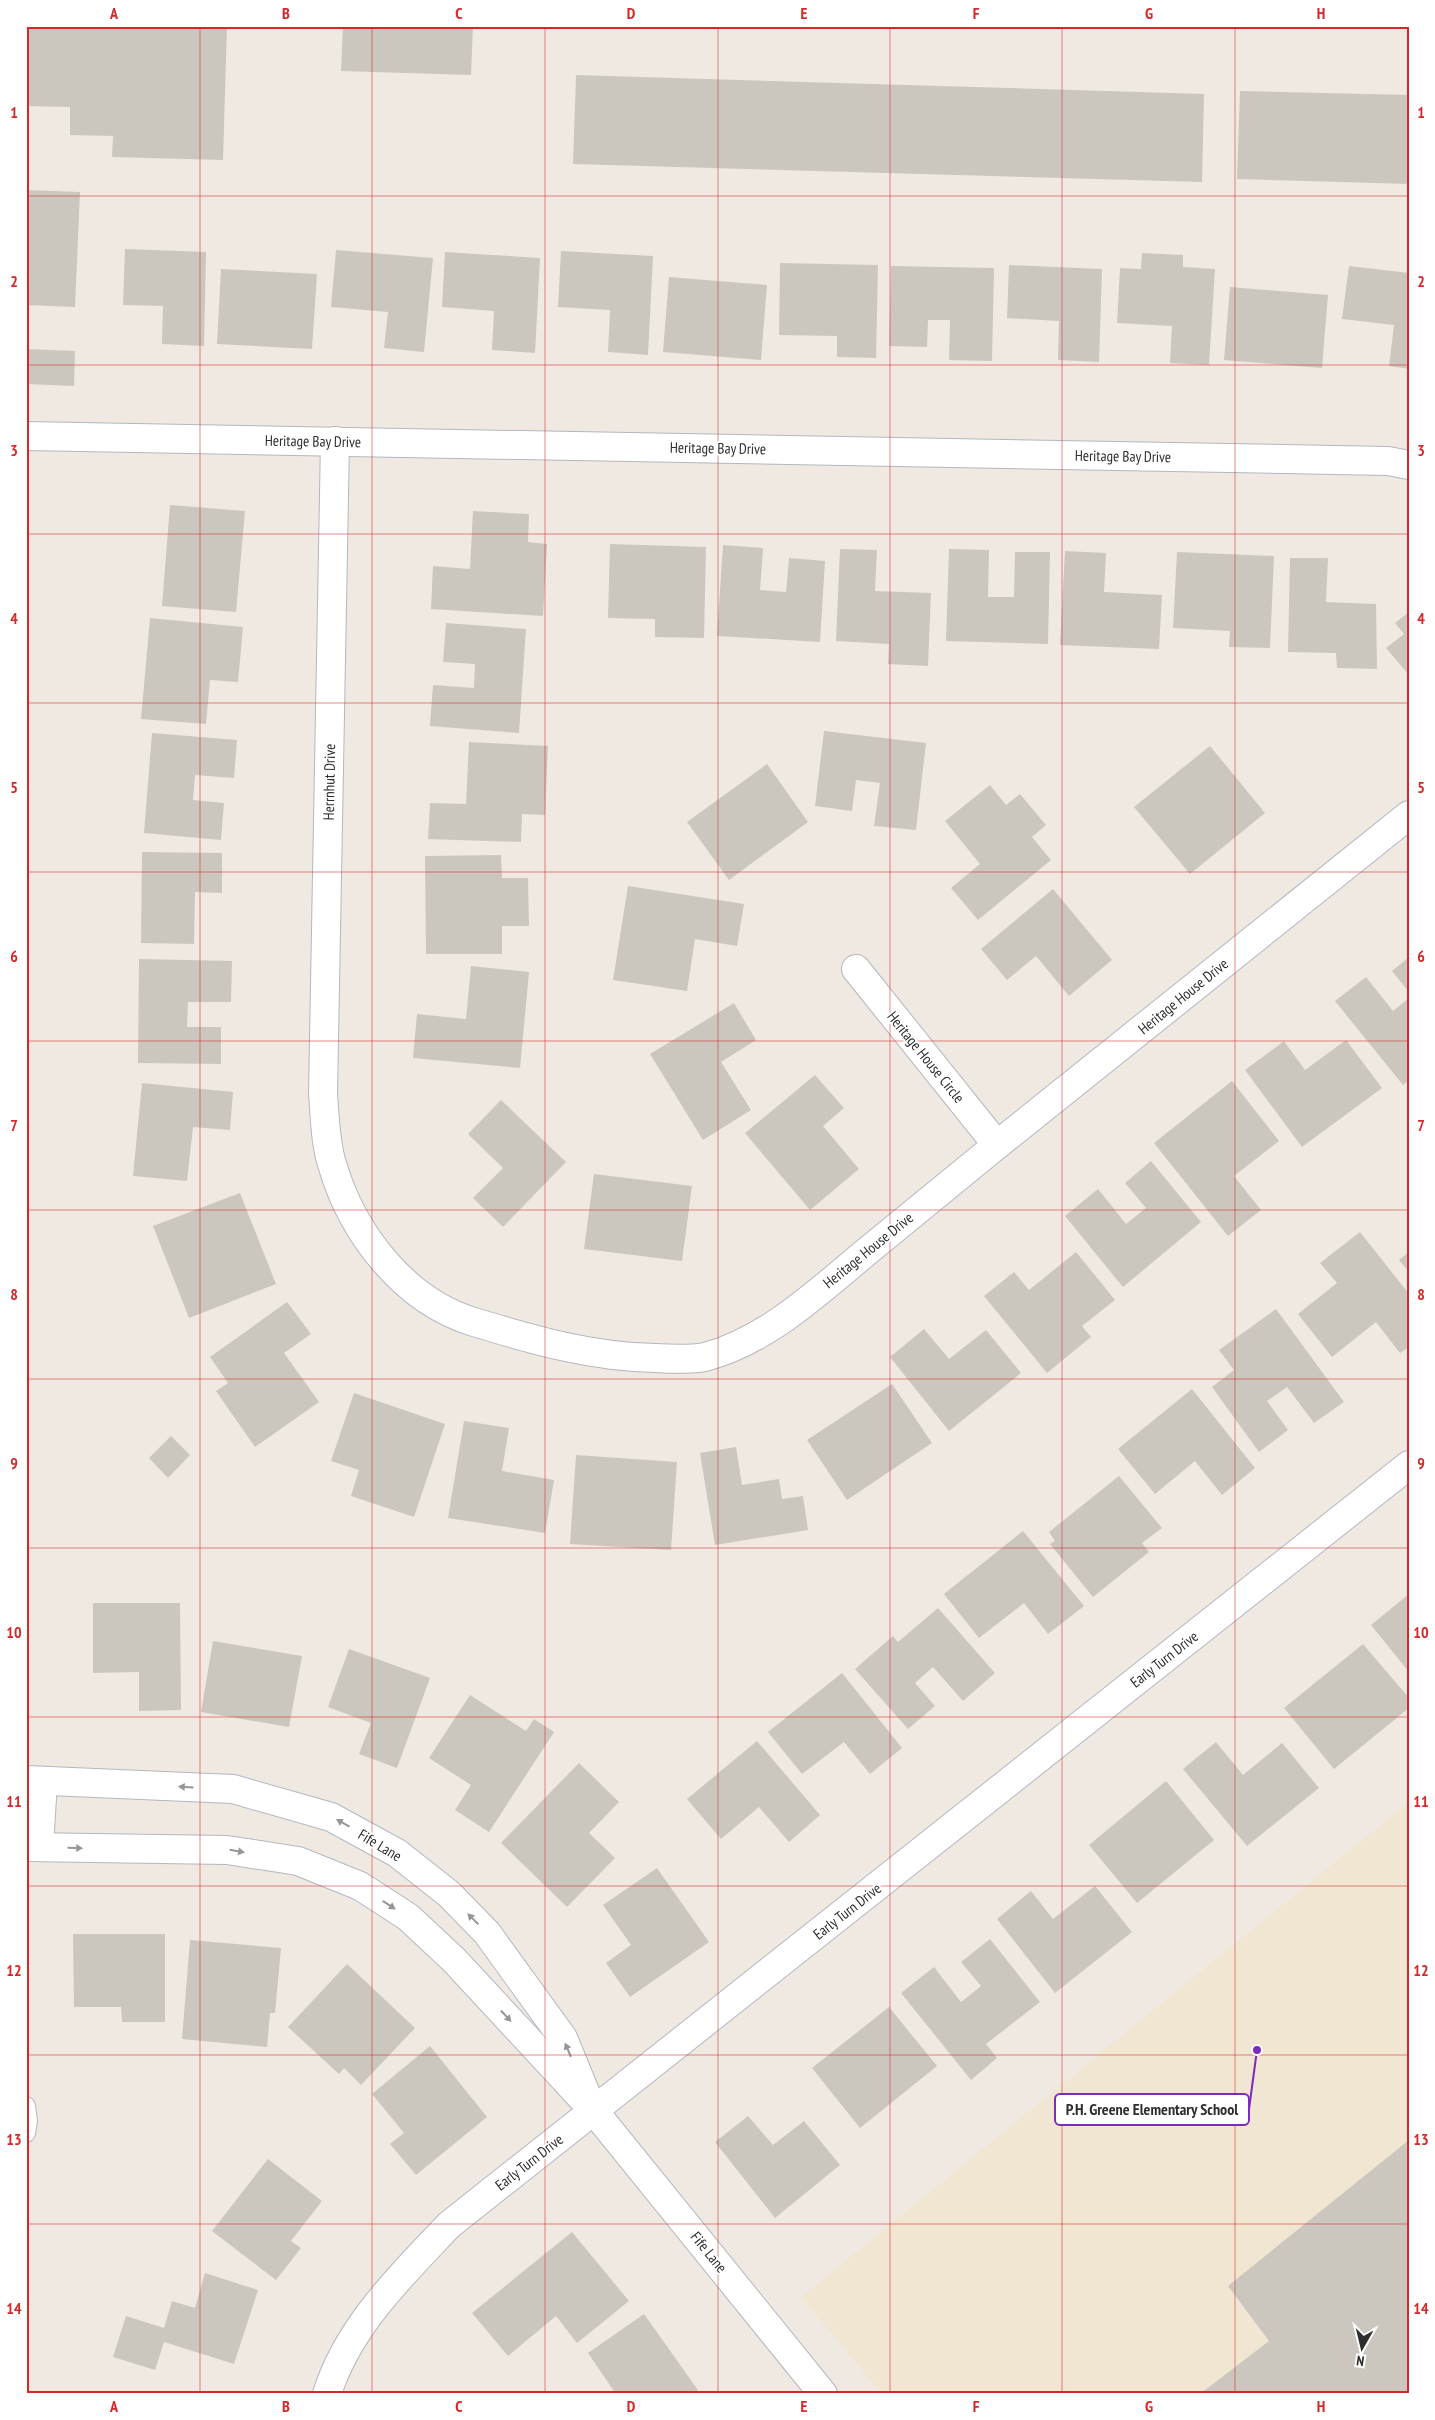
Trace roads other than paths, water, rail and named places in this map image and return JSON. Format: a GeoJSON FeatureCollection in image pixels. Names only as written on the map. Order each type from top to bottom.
{"type":"FeatureCollection","features":[{"type":"Feature","properties":{"kind":"street","name":"Heritage Bay Drive"},"geometry":{"type":"LineString","coordinates":[[26,436],[1378,461],[1409,465]]}},
{"type":"Feature","properties":{"kind":"street","name":"Herrnhut Drive"},"geometry":{"type":"LineString","coordinates":[[325,1124],[323,1094],[335,441]]}},
{"type":"Feature","properties":{"kind":"street","name":"Heritage House Drive"},"geometry":{"type":"LineString","coordinates":[[325,1124],[331,1162],[343,1197],[358,1227],[380,1255],[415,1292],[454,1316],[547,1344],[628,1358],[701,1358],[738,1346],[779,1321],[1409,815]]}},
{"type":"Feature","properties":{"kind":"street","name":"Heritage House Circle"},"geometry":{"type":"LineString","coordinates":[[856,969],[997,1145]]}},
{"type":"Feature","properties":{"kind":"street","name":"Early Turn Drive"},"geometry":{"type":"LineString","coordinates":[[326,2394],[334,2370],[381,2297],[450,2225],[1409,1465]]}},
{"type":"Feature","properties":{"kind":"street","name":"Fife Lane"},"geometry":{"type":"LineString","coordinates":[[594,2111],[563,2038],[487,1933],[449,1894],[397,1853],[331,1817],[233,1789],[34,1780],[33,1847],[227,1850],[298,1862],[360,1886],[408,1917],[454,1960],[594,2111],[823,2394]]}},
{"type":"Feature","properties":{"kind":"lane"},"geometry":{"type":"LineString","coordinates":[[26,2106],[28,2121],[26,2133]]}},
{"type":"Feature","properties":{"kind":"place","name":"P.H. Greene Elementary School"},"geometry":{"type":"Point","coordinates":[1257,2050]}}]}
